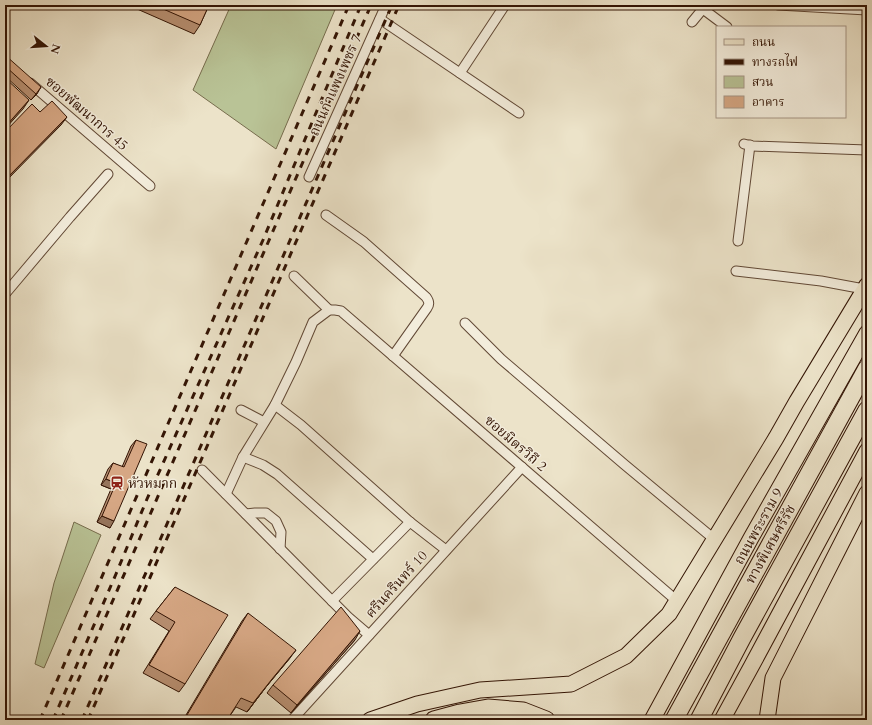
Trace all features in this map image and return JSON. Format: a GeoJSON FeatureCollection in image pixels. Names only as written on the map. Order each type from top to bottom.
{"type":"FeatureCollection","features":[{"type":"Feature","properties":{"kind":"highway","name":"ทางพิเศษศรีรัช"},"geometry":{"type":"LineString","coordinates":[[674,720],[867,368]]}},
{"type":"Feature","properties":{"kind":"highway","name":"ทางพิเศษศรีรัช"},"geometry":{"type":"LineString","coordinates":[[699,720],[742,638],[867,410]]}},
{"type":"Feature","properties":{"kind":"highway"},"geometry":{"type":"LineString","coordinates":[[434,720],[488,708],[523,711],[546,720]]}},
{"type":"Feature","properties":{"kind":"main road"},"geometry":{"type":"LineString","coordinates":[[370,720],[417,704],[480,690],[571,684],[626,656],[669,614],[866,287]]}},
{"type":"Feature","properties":{"kind":"main road","name":"ถนนพระราม 9"},"geometry":{"type":"LineString","coordinates":[[652,720],[751,538],[867,333]]}},
{"type":"Feature","properties":{"kind":"main road"},"geometry":{"type":"LineString","coordinates":[[722,720],[867,452]]}},
{"type":"Feature","properties":{"kind":"main road"},"geometry":{"type":"LineString","coordinates":[[767,720],[773,678],[867,493]]}},
{"type":"Feature","properties":{"kind":"street","name":"ถนนกำแพงเพชร 7"},"geometry":{"type":"LineString","coordinates":[[309,177],[386,5]]}},
{"type":"Feature","properties":{"kind":"street"},"geometry":{"type":"LineString","coordinates":[[460,73],[505,5]]}},
{"type":"Feature","properties":{"kind":"street"},"geometry":{"type":"LineString","coordinates":[[778,5],[865,8]]}},
{"type":"Feature","properties":{"kind":"street"},"geometry":{"type":"LineString","coordinates":[[692,22],[704,7],[726,26]]}},
{"type":"Feature","properties":{"kind":"street"},"geometry":{"type":"LineString","coordinates":[[380,19],[519,113]]}},
{"type":"Feature","properties":{"kind":"street","name":"ซอยพัฒนาการ 45"},"geometry":{"type":"LineString","coordinates":[[23,77],[150,186]]}},
{"type":"Feature","properties":{"kind":"street"},"geometry":{"type":"LineString","coordinates":[[738,241],[747,144],[867,150]]}},
{"type":"Feature","properties":{"kind":"street"},"geometry":{"type":"LineString","coordinates":[[5,294],[108,174]]}},
{"type":"Feature","properties":{"kind":"street"},"geometry":{"type":"LineString","coordinates":[[326,215],[364,242],[426,297],[428,301],[429,304],[427,308],[393,356]]}},
{"type":"Feature","properties":{"kind":"street"},"geometry":{"type":"LineString","coordinates":[[736,271],[866,287]]}},
{"type":"Feature","properties":{"kind":"street","name":"ซอยมิตรวิถี 2"},"geometry":{"type":"LineString","coordinates":[[294,276],[332,310],[341,311],[677,601]]}},
{"type":"Feature","properties":{"kind":"street"},"geometry":{"type":"LineString","coordinates":[[226,494],[243,457],[275,405],[313,322],[332,310]]}},
{"type":"Feature","properties":{"kind":"street"},"geometry":{"type":"LineString","coordinates":[[465,322],[501,359],[714,539]]}},
{"type":"Feature","properties":{"kind":"street"},"geometry":{"type":"LineString","coordinates":[[275,405],[301,425],[410,522],[446,550]]}},
{"type":"Feature","properties":{"kind":"street"},"geometry":{"type":"LineString","coordinates":[[241,410],[264,422]]}},
{"type":"Feature","properties":{"kind":"street"},"geometry":{"type":"LineString","coordinates":[[243,457],[276,474],[373,559]]}},
{"type":"Feature","properties":{"kind":"street","name":"ศรีนครินทร์ 10"},"geometry":{"type":"LineString","coordinates":[[292,720],[522,467]]}},
{"type":"Feature","properties":{"kind":"street"},"geometry":{"type":"LineString","coordinates":[[202,470],[348,617],[369,635]]}},
{"type":"Feature","properties":{"kind":"street"},"geometry":{"type":"LineString","coordinates":[[246,514],[266,513],[276,521],[281,532],[280,549]]}},
{"type":"Feature","properties":{"kind":"street"},"geometry":{"type":"LineString","coordinates":[[332,601],[410,522]]}},
{"type":"Feature","properties":{"kind":"green space"},"geometry":{"type":"Polygon","coordinates":[[[231,5],[337,5],[276,149],[193,90],[231,5]]]}},
{"type":"Feature","properties":{"kind":"green space"},"geometry":{"type":"Polygon","coordinates":[[[74,522],[101,535],[44,668],[35,664],[54,583],[74,522]]]}},
{"type":"Feature","properties":{"kind":"building"},"geometry":{"type":"Polygon","coordinates":[[[154,5],[209,5],[200,25],[154,5]]]}},
{"type":"Feature","properties":{"kind":"building"},"geometry":{"type":"Polygon","coordinates":[[[5,55],[41,87],[36,94],[5,66],[5,55]]]}},
{"type":"Feature","properties":{"kind":"building"},"geometry":{"type":"Polygon","coordinates":[[[5,78],[29,100],[5,127],[5,78]]]}},
{"type":"Feature","properties":{"kind":"building"},"geometry":{"type":"Polygon","coordinates":[[[52,101],[67,117],[5,180],[5,132],[32,104],[40,112],[52,101]]]}},
{"type":"Feature","properties":{"kind":"building"},"geometry":{"type":"Polygon","coordinates":[[[136,440],[147,444],[114,521],[102,516],[116,483],[106,479],[113,463],[124,467],[136,440]]]}},
{"type":"Feature","properties":{"kind":"building"},"geometry":{"type":"Polygon","coordinates":[[[175,587],[228,615],[185,684],[149,665],[175,622],[156,611],[175,587]]]}},
{"type":"Feature","properties":{"kind":"building"},"geometry":{"type":"Polygon","coordinates":[[[341,607],[360,631],[297,705],[273,685],[341,607]]]}},
{"type":"Feature","properties":{"kind":"building"},"geometry":{"type":"Polygon","coordinates":[[[248,613],[296,650],[253,703],[241,698],[227,720],[184,720],[248,613]]]}},
{"type":"Feature","properties":{"kind":"railway"},"geometry":{"type":"LineString","coordinates":[[40,720],[349,5]]}},
{"type":"Feature","properties":{"kind":"railway"},"geometry":{"type":"LineString","coordinates":[[53,720],[147,499],[263,240],[361,5]]}},
{"type":"Feature","properties":{"kind":"railway"},"geometry":{"type":"LineString","coordinates":[[61,720],[371,5]]}},
{"type":"Feature","properties":{"kind":"railway"},"geometry":{"type":"LineString","coordinates":[[82,720],[392,5]]}},
{"type":"Feature","properties":{"kind":"railway"},"geometry":{"type":"LineString","coordinates":[[88,720],[399,5]]}},
{"type":"Feature","properties":{"kind":"place","name":"หัวหมาก"},"geometry":{"type":"Point","coordinates":[117,483]}}]}
